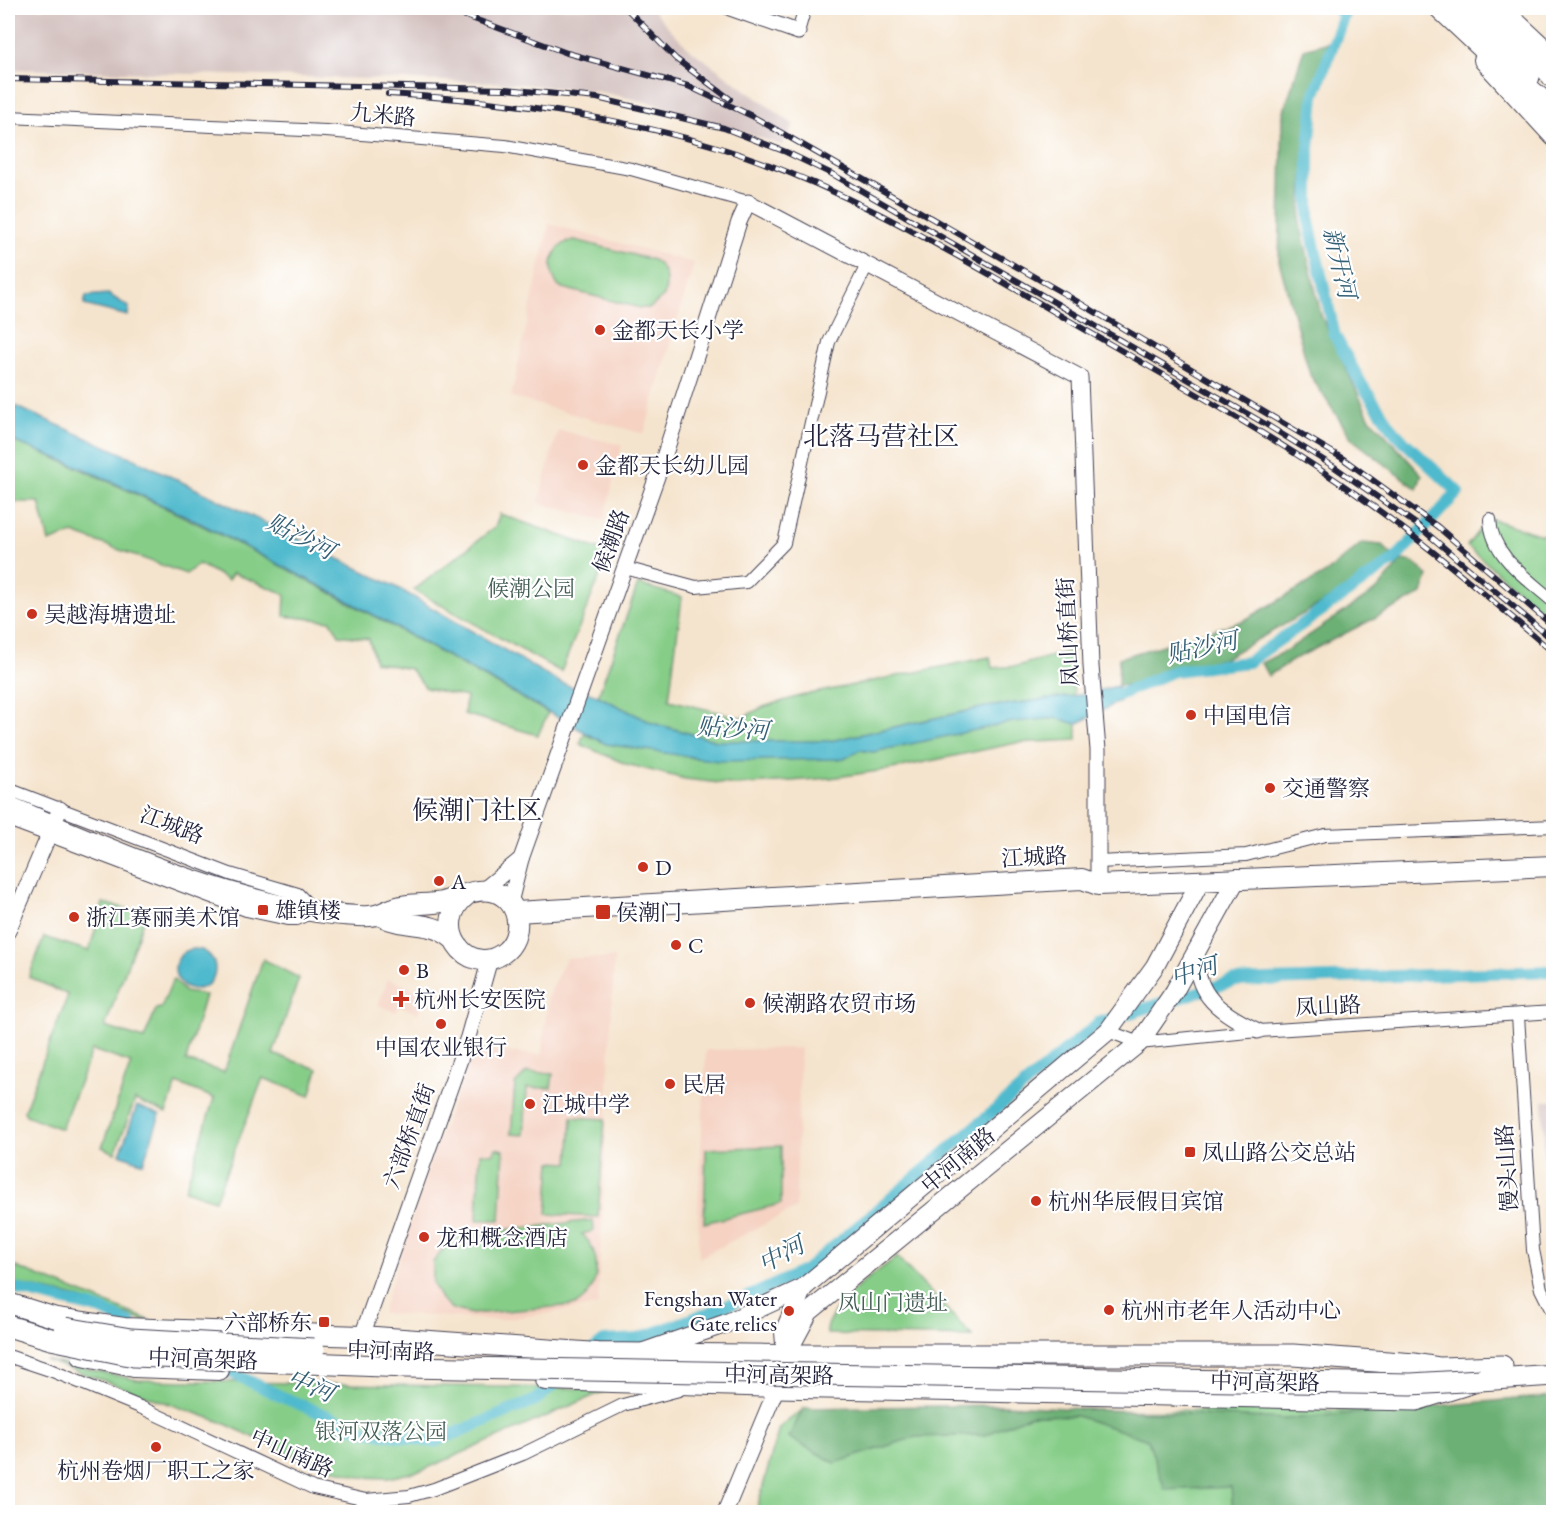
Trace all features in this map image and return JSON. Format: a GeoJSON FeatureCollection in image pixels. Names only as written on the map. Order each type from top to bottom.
{"type":"FeatureCollection","features":[{"type":"Feature","properties":{"kind":"highway"},"geometry":{"type":"LineString","coordinates":[[1440,8],[1505,69],[1554,109]]}},
{"type":"Feature","properties":{"kind":"highway"},"geometry":{"type":"LineString","coordinates":[[1468,8],[1486,24],[1554,109]]}},
{"type":"Feature","properties":{"kind":"highway"},"geometry":{"type":"LineString","coordinates":[[1493,8],[1554,78]]}},
{"type":"Feature","properties":{"kind":"highway"},"geometry":{"type":"LineString","coordinates":[[1500,8],[1554,66]]}},
{"type":"Feature","properties":{"kind":"highway","name":"中河高架路"},"geometry":{"type":"LineString","coordinates":[[8,1312],[56,1326],[131,1339],[579,1363],[895,1368],[1396,1371],[1554,1362]]}},
{"type":"Feature","properties":{"kind":"highway","name":"中河高架路"},"geometry":{"type":"LineString","coordinates":[[8,1326],[51,1339],[134,1356],[406,1367],[1411,1384],[1554,1375]]}},
{"type":"Feature","properties":{"kind":"highway"},"geometry":{"type":"LineString","coordinates":[[786,1355],[1293,1356],[1415,1364],[1440,1368]]}},
{"type":"Feature","properties":{"kind":"highway"},"geometry":{"type":"LineString","coordinates":[[777,1387],[1416,1400],[1480,1380]]}},
{"type":"Feature","properties":{"kind":"main road"},"geometry":{"type":"LineString","coordinates":[[1435,8],[1554,136]]}},
{"type":"Feature","properties":{"kind":"main road"},"geometry":{"type":"LineString","coordinates":[[1500,8],[1554,58]]}},
{"type":"Feature","properties":{"kind":"main road","name":"江城路"},"geometry":{"type":"LineString","coordinates":[[8,806],[155,866],[242,895],[314,911],[350,916],[381,916],[396,924],[439,927],[468,955],[490,958]]}},
{"type":"Feature","properties":{"kind":"main road","name":"江城路"},"geometry":{"type":"LineString","coordinates":[[381,916],[397,907],[441,902],[474,893],[501,895],[513,907],[1082,879],[1098,885],[1554,866]]}},
{"type":"Feature","properties":{"kind":"main road","name":"中河南路"},"geometry":{"type":"LineString","coordinates":[[8,1303],[56,1318],[126,1328],[364,1332],[589,1352],[786,1355],[809,1312],[1139,1043],[1174,992],[1237,878]]}},
{"type":"Feature","properties":{"kind":"main road","name":"中河南路"},"geometry":{"type":"LineString","coordinates":[[639,1353],[727,1323],[803,1288],[1110,1028],[1155,966],[1201,880]]}},
{"type":"Feature","properties":{"kind":"main road"},"geometry":{"type":"LineString","coordinates":[[452,938],[450,928],[453,909],[474,893]]}},
{"type":"Feature","properties":{"kind":"main road"},"geometry":{"type":"LineString","coordinates":[[490,958],[501,954],[516,936],[513,907]]}},
{"type":"Feature","properties":{"kind":"main road"},"geometry":{"type":"LineString","coordinates":[[777,1387],[786,1355],[784,1332],[803,1288]]}},
{"type":"Feature","properties":{"kind":"main road","name":"中河南路"},"geometry":{"type":"LineString","coordinates":[[8,1336],[49,1348],[134,1367],[777,1387]]}},
{"type":"Feature","properties":{"kind":"street"},"geometry":{"type":"LineString","coordinates":[[730,8],[798,32],[805,8]]}},
{"type":"Feature","properties":{"kind":"street","name":"九米路"},"geometry":{"type":"LineString","coordinates":[[8,117],[326,131],[505,146],[631,169],[748,202]]}},
{"type":"Feature","properties":{"kind":"street"},"geometry":{"type":"LineString","coordinates":[[625,568],[696,587],[746,582],[784,543],[829,342],[867,265],[748,202]]}},
{"type":"Feature","properties":{"kind":"street","name":"候潮路"},"geometry":{"type":"LineString","coordinates":[[513,907],[521,859],[665,454],[739,222],[748,202]]}},
{"type":"Feature","properties":{"kind":"street","name":"凤山桥直街"},"geometry":{"type":"LineString","coordinates":[[867,265],[1080,377],[1092,685],[1096,722],[1098,885]]}},
{"type":"Feature","properties":{"kind":"street"},"geometry":{"type":"LineString","coordinates":[[1490,519],[1490,531],[1495,545],[1554,602]]}},
{"type":"Feature","properties":{"kind":"street","name":"江城路"},"geometry":{"type":"LineString","coordinates":[[8,789],[53,824]]}},
{"type":"Feature","properties":{"kind":"street","name":"江城路"},"geometry":{"type":"LineString","coordinates":[[8,820],[53,824]]}},
{"type":"Feature","properties":{"kind":"street"},"geometry":{"type":"LineString","coordinates":[[8,931],[53,824]]}},
{"type":"Feature","properties":{"kind":"street"},"geometry":{"type":"LineString","coordinates":[[1098,862],[1246,855],[1325,835],[1554,826]]}},
{"type":"Feature","properties":{"kind":"street"},"geometry":{"type":"LineString","coordinates":[[474,893],[521,859]]}},
{"type":"Feature","properties":{"kind":"street"},"geometry":{"type":"LineString","coordinates":[[1199,946],[1195,967],[1198,982],[1212,1000],[1230,1017],[1258,1031]]}},
{"type":"Feature","properties":{"kind":"street","name":"六部桥直街"},"geometry":{"type":"LineString","coordinates":[[364,1332],[468,1037],[490,958]]}},
{"type":"Feature","properties":{"kind":"street","name":"凤山路"},"geometry":{"type":"LineString","coordinates":[[1110,1028],[1139,1043],[1258,1031],[1554,1012]]}},
{"type":"Feature","properties":{"kind":"street","name":"馒头山路"},"geometry":{"type":"LineString","coordinates":[[1518,1016],[1533,1250],[1540,1289],[1554,1315]]}},
{"type":"Feature","properties":{"kind":"street","name":"中山南路"},"geometry":{"type":"LineString","coordinates":[[8,1356],[50,1370],[140,1407],[313,1488],[366,1500],[409,1496],[434,1489],[523,1454],[623,1405],[700,1384]]}},
{"type":"Feature","properties":{"kind":"street"},"geometry":{"type":"LineString","coordinates":[[725,1512],[777,1387]]}},
{"type":"Feature","properties":{"kind":"shaded area"},"geometry":{"type":"Polygon","coordinates":[[[8,8],[651,8],[688,48],[794,125],[782,145],[651,103],[600,92],[513,83],[8,69],[8,8]]]}},
{"type":"Feature","properties":{"kind":"shaded area","name":"金都天长小学"},"geometry":{"type":"Polygon","coordinates":[[[549,224],[694,263],[644,434],[511,397],[549,224]]]}},
{"type":"Feature","properties":{"kind":"shaded area","name":"金都天长幼儿园"},"geometry":{"type":"Polygon","coordinates":[[[558,430],[622,445],[604,520],[538,503],[558,430]]]}},
{"type":"Feature","properties":{"kind":"shaded area","name":"江城中学"},"geometry":{"type":"Polygon","coordinates":[[[566,958],[614,958],[598,1306],[498,1320],[382,1313],[433,1152],[472,1056],[483,1050],[542,1055],[548,996],[566,958]]]}},
{"type":"Feature","properties":{"kind":"shaded area","name":"杭州长安医院"},"geometry":{"type":"Polygon","coordinates":[[[388,979],[425,993],[418,1013],[399,1006],[396,1012],[378,1005],[388,979]]]}},
{"type":"Feature","properties":{"kind":"shaded area"},"geometry":{"type":"Polygon","coordinates":[[[800,1048],[796,1208],[699,1258],[698,1208],[706,1050],[800,1048]]]}},
{"type":"Feature","properties":{"kind":"shaded area"},"geometry":{"type":"Polygon","coordinates":[[[1543,1101],[1553,1101],[1553,1302],[1548,1295],[1543,1101]]]}},
{"type":"Feature","properties":{"kind":"green space"},"geometry":{"type":"Polygon","coordinates":[[[1328,42],[1309,100],[1300,223],[1321,315],[1369,417],[1422,475],[1417,489],[1352,439],[1310,375],[1279,261],[1283,114],[1304,49],[1328,42]]]}},
{"type":"Feature","properties":{"kind":"green space"},"geometry":{"type":"Polygon","coordinates":[[[575,240],[658,263],[665,276],[664,296],[650,308],[640,308],[559,287],[552,272],[553,258],[561,246],[575,240]]]}},
{"type":"Feature","properties":{"kind":"green space"},"geometry":{"type":"Polygon","coordinates":[[[8,439],[147,499],[215,532],[349,602],[482,676],[548,713],[538,735],[464,714],[466,697],[426,688],[410,669],[375,662],[369,639],[339,635],[331,621],[284,616],[285,594],[233,573],[228,580],[199,564],[186,574],[73,533],[49,542],[39,502],[8,502],[8,439]]]}},
{"type":"Feature","properties":{"kind":"green space","name":"候潮公园"},"geometry":{"type":"Polygon","coordinates":[[[500,514],[609,553],[561,672],[414,590],[495,527],[500,514]]]}},
{"type":"Feature","properties":{"kind":"green space"},"geometry":{"type":"Polygon","coordinates":[[[1488,518],[1548,537],[1553,541],[1553,621],[1467,546],[1488,518]]]}},
{"type":"Feature","properties":{"kind":"green space"},"geometry":{"type":"Polygon","coordinates":[[[1362,543],[1382,545],[1393,556],[1333,597],[1223,659],[1171,669],[1136,684],[1118,686],[1119,658],[1243,621],[1326,573],[1362,543]]]}},
{"type":"Feature","properties":{"kind":"green space"},"geometry":{"type":"Polygon","coordinates":[[[1402,560],[1413,562],[1428,576],[1422,594],[1295,659],[1268,676],[1261,663],[1287,650],[1378,589],[1402,560]]]}},
{"type":"Feature","properties":{"kind":"green space"},"geometry":{"type":"Polygon","coordinates":[[[638,584],[682,597],[669,700],[742,718],[763,707],[800,696],[990,657],[992,668],[1017,666],[1070,651],[1074,696],[986,707],[830,741],[717,741],[652,723],[598,696],[638,584]]]}},
{"type":"Feature","properties":{"kind":"green space"},"geometry":{"type":"Polygon","coordinates":[[[1057,718],[1077,724],[1077,740],[1016,743],[892,769],[830,778],[737,785],[685,779],[626,764],[580,744],[584,734],[610,743],[693,758],[844,759],[860,750],[873,752],[1013,721],[1057,718]]]}},
{"type":"Feature","properties":{"kind":"green space"},"geometry":{"type":"Polygon","coordinates":[[[103,903],[146,913],[105,1027],[144,1039],[156,1009],[161,1008],[173,979],[185,992],[205,995],[186,1061],[224,1072],[263,959],[299,978],[273,1054],[318,1069],[310,1096],[263,1078],[215,1200],[185,1190],[214,1098],[177,1083],[166,1113],[135,1100],[115,1153],[102,1147],[131,1063],[92,1050],[61,1129],[26,1115],[24,1111],[68,995],[29,977],[44,937],[89,951],[103,903]]]}},
{"type":"Feature","properties":{"kind":"green space"},"geometry":{"type":"Polygon","coordinates":[[[527,1072],[553,1074],[551,1088],[527,1088],[524,1135],[511,1134],[515,1084],[527,1072]]]}},
{"type":"Feature","properties":{"kind":"green space"},"geometry":{"type":"Polygon","coordinates":[[[572,1117],[605,1119],[598,1217],[547,1214],[551,1162],[569,1163],[572,1117]]]}},
{"type":"Feature","properties":{"kind":"green space"},"geometry":{"type":"Polygon","coordinates":[[[781,1146],[781,1204],[704,1223],[706,1149],[781,1146]]]}},
{"type":"Feature","properties":{"kind":"green space"},"geometry":{"type":"Polygon","coordinates":[[[496,1148],[504,1150],[500,1220],[477,1220],[480,1153],[493,1154],[496,1148]]]}},
{"type":"Feature","properties":{"kind":"green space"},"geometry":{"type":"Polygon","coordinates":[[[593,1220],[594,1231],[582,1234],[589,1242],[596,1261],[594,1281],[584,1298],[576,1305],[472,1314],[452,1309],[441,1299],[433,1284],[433,1262],[450,1240],[469,1234],[593,1220]]]}},
{"type":"Feature","properties":{"kind":"green space","name":"凤山门遗址"},"geometry":{"type":"Polygon","coordinates":[[[897,1257],[973,1337],[827,1334],[834,1313],[853,1291],[897,1257]]]}},
{"type":"Feature","properties":{"kind":"green space"},"geometry":{"type":"Polygon","coordinates":[[[8,1264],[149,1320],[144,1321],[72,1296],[8,1282],[8,1264]]]}},
{"type":"Feature","properties":{"kind":"green space","name":"银河双落公园"},"geometry":{"type":"Polygon","coordinates":[[[45,1360],[138,1380],[609,1389],[423,1470],[388,1478],[360,1477],[301,1459],[221,1422],[45,1360]]]}},
{"type":"Feature","properties":{"kind":"green space"},"geometry":{"type":"Polygon","coordinates":[[[1553,1396],[1553,1512],[1233,1512],[1231,1487],[1165,1490],[1148,1440],[1077,1416],[1031,1415],[985,1435],[915,1437],[835,1463],[789,1438],[803,1408],[1006,1405],[1286,1419],[1553,1396]]]}},
{"type":"Feature","properties":{"kind":"green space"},"geometry":{"type":"Polygon","coordinates":[[[1482,1410],[1553,1512],[756,1512],[779,1428],[801,1411],[1482,1410]]]}},
{"type":"Feature","properties":{"kind":"water"},"geometry":{"type":"Polygon","coordinates":[[[108,294],[129,307],[128,316],[84,305],[86,296],[108,294]]]}},
{"type":"Feature","properties":{"kind":"water"},"geometry":{"type":"Polygon","coordinates":[[[8,403],[137,460],[396,587],[561,683],[598,696],[652,723],[717,741],[830,741],[986,707],[1074,696],[1118,686],[1120,701],[1077,724],[1057,718],[1013,722],[873,752],[860,750],[844,759],[718,761],[606,744],[334,593],[188,517],[82,468],[8,439],[8,403]]]}},
{"type":"Feature","properties":{"kind":"water"},"geometry":{"type":"Polygon","coordinates":[[[195,949],[203,950],[209,955],[214,961],[214,977],[209,983],[203,988],[195,989],[187,988],[181,983],[176,977],[175,969],[176,961],[181,955],[187,950],[195,949]]]}},
{"type":"Feature","properties":{"kind":"water"},"geometry":{"type":"Polygon","coordinates":[[[137,1106],[160,1115],[143,1163],[120,1154],[137,1106]]]}},
{"type":"Feature","properties":{"kind":"waterway","name":"新开河"},"geometry":{"type":"LineString","coordinates":[[1104,697],[1119,695],[1174,671],[1248,662],[1394,560],[1458,492],[1396,434],[1362,385],[1335,336],[1309,222],[1309,148],[1314,96],[1344,15],[1337,8]]}},
{"type":"Feature","properties":{"kind":"waterway","name":"中河"},"geometry":{"type":"LineString","coordinates":[[588,1354],[604,1341],[638,1339],[744,1299],[806,1270],[1098,1023],[1234,981],[1554,971]]}},
{"type":"Feature","properties":{"kind":"waterway","name":"中河"},"geometry":{"type":"LineString","coordinates":[[8,1287],[102,1310],[131,1324]]}},
{"type":"Feature","properties":{"kind":"waterway","name":"中河"},"geometry":{"type":"LineString","coordinates":[[214,1364],[280,1396],[361,1430],[434,1442],[536,1400],[559,1380]]}},
{"type":"Feature","properties":{"kind":"railway"},"geometry":{"type":"LineString","coordinates":[[444,8],[567,53],[688,86],[752,116],[1068,296],[1342,458],[1438,527],[1554,627]]}},
{"type":"Feature","properties":{"kind":"railway"},"geometry":{"type":"LineString","coordinates":[[626,8],[676,59],[730,99]]}},
{"type":"Feature","properties":{"kind":"railway"},"geometry":{"type":"LineString","coordinates":[[8,79],[506,89],[597,98],[724,128],[786,152],[834,175],[1267,425],[1333,466],[1416,524],[1554,641]]}},
{"type":"Feature","properties":{"kind":"railway"},"geometry":{"type":"LineString","coordinates":[[388,94],[471,100],[553,110],[634,125],[760,161],[848,199],[933,242],[1260,431],[1355,493],[1414,537],[1554,653]]}},
{"type":"Feature","properties":{"kind":"place","name":"金都天长小学"},"geometry":{"type":"Point","coordinates":[600,330]}},
{"type":"Feature","properties":{"kind":"place","name":"金都天长幼儿园"},"geometry":{"type":"Point","coordinates":[583,465]}},
{"type":"Feature","properties":{"kind":"place","name":"吴越海塘遗址"},"geometry":{"type":"Point","coordinates":[32,614]}},
{"type":"Feature","properties":{"kind":"place","name":"中国电信"},"geometry":{"type":"Point","coordinates":[1191,715]}},
{"type":"Feature","properties":{"kind":"place","name":"交通警察"},"geometry":{"type":"Point","coordinates":[1270,788]}},
{"type":"Feature","properties":{"kind":"place","name":"D"},"geometry":{"type":"Point","coordinates":[643,867]}},
{"type":"Feature","properties":{"kind":"place","name":"A"},"geometry":{"type":"Point","coordinates":[439,881]}},
{"type":"Feature","properties":{"kind":"place","name":"雄镇楼"},"geometry":{"type":"Point","coordinates":[263,910]}},
{"type":"Feature","properties":{"kind":"place","name":"侯潮门"},"geometry":{"type":"Point","coordinates":[603,912]}},
{"type":"Feature","properties":{"kind":"place","name":"浙江赛丽美术馆"},"geometry":{"type":"Point","coordinates":[74,917]}},
{"type":"Feature","properties":{"kind":"place","name":"C"},"geometry":{"type":"Point","coordinates":[676,945]}},
{"type":"Feature","properties":{"kind":"place","name":"B"},"geometry":{"type":"Point","coordinates":[404,970]}},
{"type":"Feature","properties":{"kind":"place","name":"杭州长安医院"},"geometry":{"type":"Point","coordinates":[401,999]}},
{"type":"Feature","properties":{"kind":"place","name":"候潮路农贸市场"},"geometry":{"type":"Point","coordinates":[750,1003]}},
{"type":"Feature","properties":{"kind":"place","name":"中国农业银行"},"geometry":{"type":"Point","coordinates":[441,1024]}},
{"type":"Feature","properties":{"kind":"place","name":"民居"},"geometry":{"type":"Point","coordinates":[670,1084]}},
{"type":"Feature","properties":{"kind":"place","name":"江城中学"},"geometry":{"type":"Point","coordinates":[530,1104]}},
{"type":"Feature","properties":{"kind":"place","name":"凤山路公交总站"},"geometry":{"type":"Point","coordinates":[1190,1152]}},
{"type":"Feature","properties":{"kind":"place","name":"杭州华辰假日宾馆"},"geometry":{"type":"Point","coordinates":[1036,1201]}},
{"type":"Feature","properties":{"kind":"place","name":"龙和概念酒店"},"geometry":{"type":"Point","coordinates":[424,1237]}},
{"type":"Feature","properties":{"kind":"place","name":"杭州市老年人活动中心"},"geometry":{"type":"Point","coordinates":[1109,1310]}},
{"type":"Feature","properties":{"kind":"place","name":"Fengshan Water Gate relics"},"geometry":{"type":"Point","coordinates":[789,1311]}},
{"type":"Feature","properties":{"kind":"place","name":"六部桥东"},"geometry":{"type":"Point","coordinates":[324,1322]}},
{"type":"Feature","properties":{"kind":"place","name":"杭州卷烟厂职工之家"},"geometry":{"type":"Point","coordinates":[156,1447]}},
{"type":"Feature","properties":{"kind":"district","name":"北落马营社区"},"geometry":{"type":"Point","coordinates":[881,436]}},
{"type":"Feature","properties":{"kind":"district","name":"候潮门社区"},"geometry":{"type":"Point","coordinates":[477,810]}},
{"type":"Feature","properties":{"kind":"water label","name":"贴沙河"},"geometry":{"type":"Point","coordinates":[301,536]}},
{"type":"Feature","properties":{"kind":"water label","name":"贴沙河"},"geometry":{"type":"Point","coordinates":[1202,647]}},
{"type":"Feature","properties":{"kind":"water label","name":"贴沙河"},"geometry":{"type":"Point","coordinates":[733,728]}}]}
